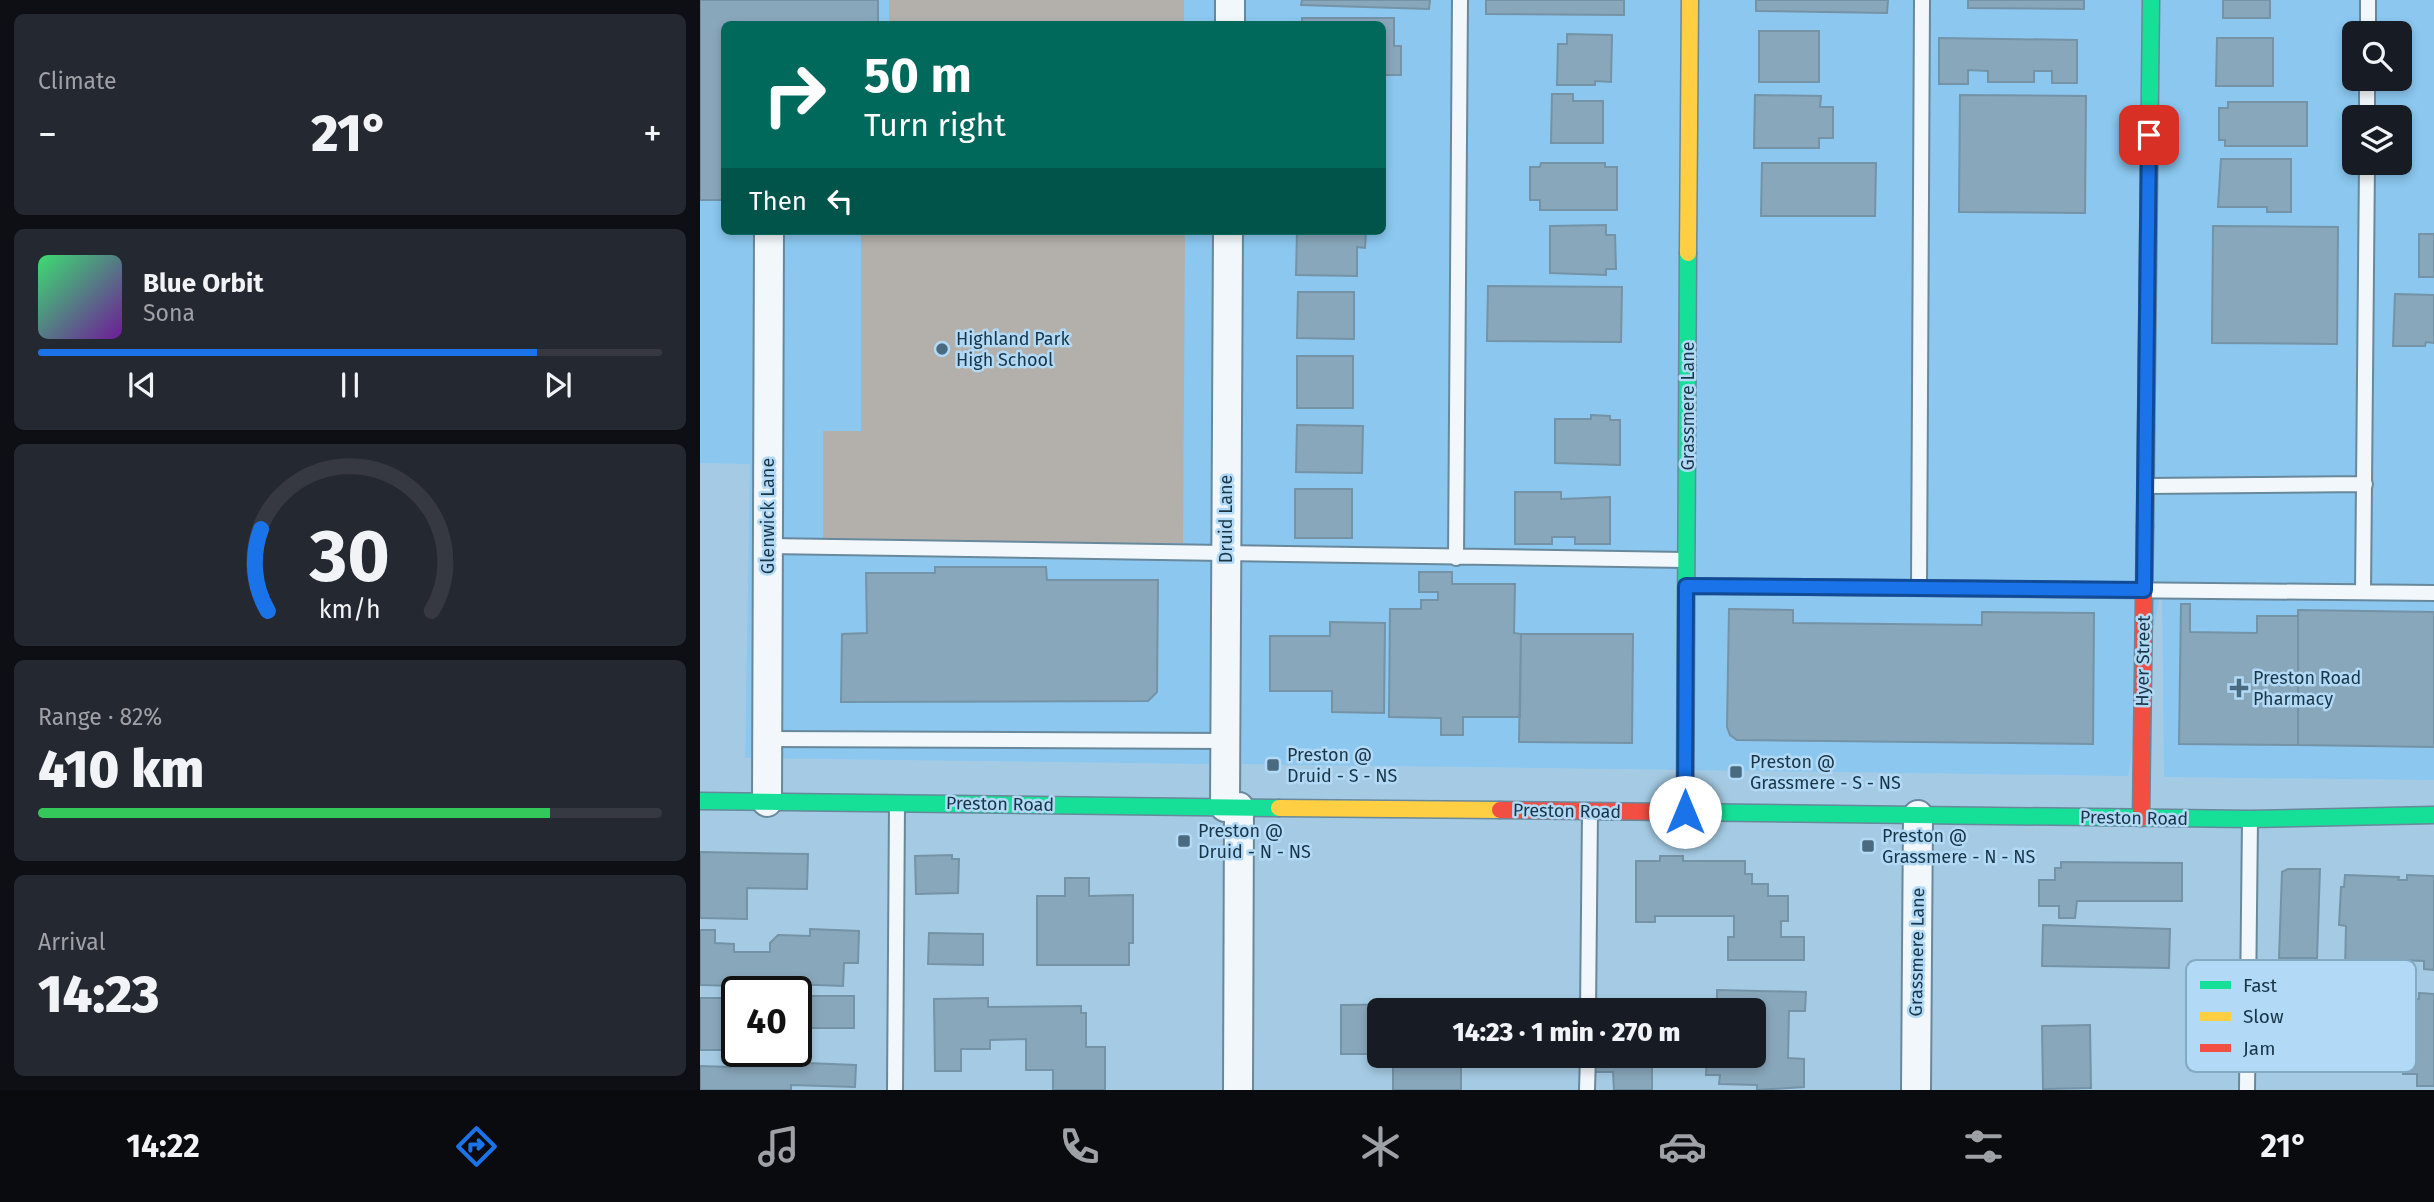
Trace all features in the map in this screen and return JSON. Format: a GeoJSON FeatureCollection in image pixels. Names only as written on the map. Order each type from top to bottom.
{"type":"FeatureCollection","features":[{"type":"Feature","properties":{"kind":"main road","name":"Grassmere Lane"},"geometry":{"type":"LineString","coordinates":[[1685,812],[1690,0]]}},
{"type":"Feature","properties":{"kind":"main road","name":"Hyer Street"},"geometry":{"type":"LineString","coordinates":[[2141,818],[2151,0]]}},
{"type":"Feature","properties":{"kind":"main road","name":"Preston Road"},"geometry":{"type":"LineString","coordinates":[[700,801],[2249,819],[2434,815]]}},
{"type":"Feature","properties":{"kind":"street"},"geometry":{"type":"LineString","coordinates":[[1230,0],[1230,21]]}},
{"type":"Feature","properties":{"kind":"street","name":"Glenwick Lane"},"geometry":{"type":"LineString","coordinates":[[767,802],[769,235]]}},
{"type":"Feature","properties":{"kind":"street","name":"Druid Lane"},"geometry":{"type":"LineString","coordinates":[[1228,235],[1226,741],[1232,807],[1238,1090]]}},
{"type":"Feature","properties":{"kind":"street","name":"Grassmere Lane"},"geometry":{"type":"LineString","coordinates":[[1916,1090],[1918,815]]}},
{"type":"Feature","properties":{"kind":"lane"},"geometry":{"type":"LineString","coordinates":[[1456,558],[1460,0]]}},
{"type":"Feature","properties":{"kind":"lane"},"geometry":{"type":"LineString","coordinates":[[1919,588],[1922,0]]}},
{"type":"Feature","properties":{"kind":"lane"},"geometry":{"type":"LineString","coordinates":[[2368,0],[2368,21]]}},
{"type":"Feature","properties":{"kind":"lane"},"geometry":{"type":"LineString","coordinates":[[2363,592],[2367,175]]}},
{"type":"Feature","properties":{"kind":"lane"},"geometry":{"type":"LineString","coordinates":[[2144,486],[2365,484]]}},
{"type":"Feature","properties":{"kind":"lane"},"geometry":{"type":"LineString","coordinates":[[768,546],[1686,560]]}},
{"type":"Feature","properties":{"kind":"lane"},"geometry":{"type":"LineString","coordinates":[[1686,586],[2434,593]]}},
{"type":"Feature","properties":{"kind":"lane"},"geometry":{"type":"LineString","coordinates":[[768,739],[1226,741]]}},
{"type":"Feature","properties":{"kind":"lane"},"geometry":{"type":"LineString","coordinates":[[895,1090],[897,803]]}},
{"type":"Feature","properties":{"kind":"lane"},"geometry":{"type":"LineString","coordinates":[[1588,998],[1590,811]]}},
{"type":"Feature","properties":{"kind":"lane"},"geometry":{"type":"LineString","coordinates":[[2248,960],[2249,819]]}},
{"type":"Feature","properties":{"kind":"lane"},"geometry":{"type":"LineString","coordinates":[[1587,1090],[1588,1068]]}},
{"type":"Feature","properties":{"kind":"lane"},"geometry":{"type":"LineString","coordinates":[[2247,1072],[2247,1090]]}},
{"type":"Feature","properties":{"kind":"shaded area"},"geometry":{"type":"Polygon","coordinates":[[[700,0],[2434,0],[2434,780],[2164,777],[2162,581],[2128,776],[1242,764],[1242,544],[1211,544],[1209,764],[745,758],[750,464],[700,463],[700,0]]]}},
{"type":"Feature","properties":{"kind":"shaded area"},"geometry":{"type":"Polygon","coordinates":[[[889,0],[1184,0],[1184,21],[889,21],[889,0]]]}},
{"type":"Feature","properties":{"kind":"shaded area","name":"Highland Park High School"},"geometry":{"type":"Polygon","coordinates":[[[861,235],[1185,235],[1183,543],[823,544],[823,431],[861,431],[861,235]]]}},
{"type":"Feature","properties":{"kind":"building"},"geometry":{"type":"Polygon","coordinates":[[[700,0],[878,0],[878,21],[721,21],[721,200],[700,200],[700,0]]]}},
{"type":"Feature","properties":{"kind":"building"},"geometry":{"type":"Polygon","coordinates":[[[1302,0],[1430,0],[1429,9],[1301,5],[1302,0]]]}},
{"type":"Feature","properties":{"kind":"building"},"geometry":{"type":"Polygon","coordinates":[[[1486,0],[1624,0],[1624,15],[1486,14],[1486,0]]]}},
{"type":"Feature","properties":{"kind":"building"},"geometry":{"type":"Polygon","coordinates":[[[1756,0],[1888,0],[1887,13],[1756,11],[1756,0]]]}},
{"type":"Feature","properties":{"kind":"building"},"geometry":{"type":"Polygon","coordinates":[[[1968,0],[2084,0],[2084,9],[1968,8],[1968,0]]]}},
{"type":"Feature","properties":{"kind":"building"},"geometry":{"type":"Polygon","coordinates":[[[2223,0],[2270,0],[2270,18],[2223,18],[2223,0]]]}},
{"type":"Feature","properties":{"kind":"building"},"geometry":{"type":"Polygon","coordinates":[[[1302,18],[1394,18],[1394,46],[1401,46],[1401,75],[1386,75],[1386,21],[1302,21],[1302,18]]]}},
{"type":"Feature","properties":{"kind":"building"},"geometry":{"type":"Polygon","coordinates":[[[1759,31],[1819,31],[1819,82],[1759,82],[1759,31]]]}},
{"type":"Feature","properties":{"kind":"building"},"geometry":{"type":"Polygon","coordinates":[[[1567,34],[1612,35],[1611,82],[1595,81],[1595,85],[1557,85],[1558,44],[1567,44],[1567,34]]]}},
{"type":"Feature","properties":{"kind":"building"},"geometry":{"type":"Polygon","coordinates":[[[1939,38],[2077,40],[2077,83],[2052,83],[2052,71],[2034,71],[2034,82],[1988,82],[1988,71],[1968,70],[1968,84],[1939,84],[1939,38]]]}},
{"type":"Feature","properties":{"kind":"building"},"geometry":{"type":"Polygon","coordinates":[[[2217,38],[2273,38],[2273,86],[2216,86],[2217,38]]]}},
{"type":"Feature","properties":{"kind":"building"},"geometry":{"type":"Polygon","coordinates":[[[1552,94],[1573,94],[1573,101],[1603,101],[1603,143],[1551,143],[1552,94]]]}},
{"type":"Feature","properties":{"kind":"building"},"geometry":{"type":"Polygon","coordinates":[[[1755,95],[1821,96],[1820,107],[1833,107],[1833,138],[1819,138],[1819,148],[1754,148],[1755,95]]]}},
{"type":"Feature","properties":{"kind":"building"},"geometry":{"type":"Polygon","coordinates":[[[1960,95],[2086,96],[2085,213],[1959,212],[1960,95]]]}},
{"type":"Feature","properties":{"kind":"building"},"geometry":{"type":"Polygon","coordinates":[[[2228,102],[2307,102],[2307,146],[2225,146],[2225,140],[2219,140],[2219,108],[2228,108],[2228,102]]]}},
{"type":"Feature","properties":{"kind":"building"},"geometry":{"type":"Polygon","coordinates":[[[2221,159],[2291,159],[2291,212],[2267,212],[2267,207],[2218,207],[2221,159]]]}},
{"type":"Feature","properties":{"kind":"building"},"geometry":{"type":"Polygon","coordinates":[[[1541,163],[1605,163],[1605,167],[1617,167],[1617,210],[1540,210],[1540,200],[1530,200],[1530,167],[1540,167],[1541,163]]]}},
{"type":"Feature","properties":{"kind":"building"},"geometry":{"type":"Polygon","coordinates":[[[1762,163],[1876,163],[1875,216],[1761,216],[1762,163]]]}},
{"type":"Feature","properties":{"kind":"building"},"geometry":{"type":"Polygon","coordinates":[[[1606,225],[1606,235],[1615,235],[1616,269],[1606,269],[1606,275],[1550,273],[1550,226],[1606,225]]]}},
{"type":"Feature","properties":{"kind":"building"},"geometry":{"type":"Polygon","coordinates":[[[2213,226],[2338,227],[2337,344],[2212,343],[2213,226]]]}},
{"type":"Feature","properties":{"kind":"building"},"geometry":{"type":"Polygon","coordinates":[[[2419,234],[2434,234],[2434,277],[2419,277],[2419,234]]]}},
{"type":"Feature","properties":{"kind":"building"},"geometry":{"type":"Polygon","coordinates":[[[1297,235],[1366,235],[1365,248],[1357,247],[1357,276],[1296,275],[1297,235]]]}},
{"type":"Feature","properties":{"kind":"building"},"geometry":{"type":"Polygon","coordinates":[[[1488,286],[1622,287],[1621,342],[1487,341],[1488,286]]]}},
{"type":"Feature","properties":{"kind":"building"},"geometry":{"type":"Polygon","coordinates":[[[1298,292],[1354,292],[1354,339],[1297,338],[1298,292]]]}},
{"type":"Feature","properties":{"kind":"building"},"geometry":{"type":"Polygon","coordinates":[[[2395,294],[2434,295],[2434,343],[2426,342],[2425,346],[2393,346],[2395,294]]]}},
{"type":"Feature","properties":{"kind":"building"},"geometry":{"type":"Polygon","coordinates":[[[1297,356],[1353,356],[1353,408],[1297,408],[1297,356]]]}},
{"type":"Feature","properties":{"kind":"building"},"geometry":{"type":"Polygon","coordinates":[[[1591,415],[1610,416],[1610,420],[1620,420],[1620,465],[1555,463],[1555,419],[1591,419],[1591,415]]]}},
{"type":"Feature","properties":{"kind":"building"},"geometry":{"type":"Polygon","coordinates":[[[1297,425],[1363,426],[1362,473],[1296,472],[1297,425]]]}},
{"type":"Feature","properties":{"kind":"building"},"geometry":{"type":"Polygon","coordinates":[[[1295,489],[1352,489],[1352,538],[1295,538],[1295,489]]]}},
{"type":"Feature","properties":{"kind":"building"},"geometry":{"type":"Polygon","coordinates":[[[1515,492],[1561,492],[1561,499],[1610,497],[1610,544],[1575,544],[1575,537],[1552,537],[1552,544],[1515,544],[1515,492]]]}},
{"type":"Feature","properties":{"kind":"building"},"geometry":{"type":"Polygon","coordinates":[[[935,567],[1046,567],[1047,580],[1158,580],[1157,692],[1148,701],[841,702],[842,634],[867,633],[866,573],[935,573],[935,567]]]}},
{"type":"Feature","properties":{"kind":"building"},"geometry":{"type":"Polygon","coordinates":[[[1419,572],[1452,572],[1452,584],[1515,584],[1514,633],[1521,634],[1520,717],[1463,717],[1463,735],[1441,735],[1441,718],[1389,717],[1390,609],[1421,609],[1421,600],[1438,600],[1438,592],[1419,592],[1419,572]]]}},
{"type":"Feature","properties":{"kind":"building","name":"Preston Road Pharmacy"},"geometry":{"type":"Polygon","coordinates":[[[2181,604],[2190,604],[2190,632],[2257,633],[2257,616],[2298,616],[2298,745],[2179,744],[2181,604]]]}},
{"type":"Feature","properties":{"kind":"building"},"geometry":{"type":"Polygon","coordinates":[[[1729,609],[1793,610],[1793,623],[1982,625],[1982,612],[2094,613],[2093,744],[1737,740],[1730,735],[1727,727],[1729,609]]]}},
{"type":"Feature","properties":{"kind":"building"},"geometry":{"type":"Polygon","coordinates":[[[2298,610],[2434,612],[2434,747],[2298,745],[2298,610]]]}},
{"type":"Feature","properties":{"kind":"building"},"geometry":{"type":"Polygon","coordinates":[[[1330,622],[1385,623],[1384,713],[1332,712],[1332,691],[1270,691],[1270,636],[1330,636],[1330,622]]]}},
{"type":"Feature","properties":{"kind":"building"},"geometry":{"type":"Polygon","coordinates":[[[1521,634],[1633,634],[1632,743],[1519,742],[1521,634]]]}},
{"type":"Feature","properties":{"kind":"building"},"geometry":{"type":"Polygon","coordinates":[[[700,852],[808,854],[807,889],[747,888],[747,919],[700,918],[700,852]]]}},
{"type":"Feature","properties":{"kind":"building"},"geometry":{"type":"Polygon","coordinates":[[[952,855],[952,859],[959,859],[958,893],[916,894],[915,856],[952,855]]]}},
{"type":"Feature","properties":{"kind":"building"},"geometry":{"type":"Polygon","coordinates":[[[1660,856],[1683,856],[1683,861],[1745,861],[1745,874],[1752,874],[1752,884],[1768,884],[1768,896],[1788,896],[1788,921],[1781,921],[1781,937],[1804,937],[1804,960],[1728,960],[1728,937],[1734,937],[1734,916],[1655,916],[1655,922],[1636,922],[1636,861],[1660,861],[1660,856]]]}},
{"type":"Feature","properties":{"kind":"building"},"geometry":{"type":"Polygon","coordinates":[[[2061,862],[2182,863],[2182,901],[2077,901],[2075,918],[2059,918],[2059,906],[2039,906],[2039,880],[2055,880],[2055,868],[2061,868],[2061,862]]]}},
{"type":"Feature","properties":{"kind":"building"},"geometry":{"type":"Polygon","coordinates":[[[2288,869],[2320,869],[2317,958],[2279,958],[2282,872],[2288,869]]]}},
{"type":"Feature","properties":{"kind":"building"},"geometry":{"type":"Polygon","coordinates":[[[2345,875],[2399,877],[2398,880],[2407,880],[2407,875],[2434,876],[2434,970],[2424,969],[2424,961],[2416,960],[2345,960],[2346,926],[2339,925],[2341,887],[2344,887],[2345,875]]]}},
{"type":"Feature","properties":{"kind":"building"},"geometry":{"type":"Polygon","coordinates":[[[1065,878],[1089,878],[1089,896],[1133,895],[1133,943],[1129,943],[1129,965],[1037,965],[1037,896],[1065,896],[1065,878]]]}},
{"type":"Feature","properties":{"kind":"building"},"geometry":{"type":"Polygon","coordinates":[[[2043,925],[2170,929],[2169,968],[2042,966],[2043,925]]]}},
{"type":"Feature","properties":{"kind":"building"},"geometry":{"type":"Polygon","coordinates":[[[810,929],[859,931],[858,963],[844,963],[843,986],[812,985],[812,976],[721,976],[721,986],[700,985],[700,930],[715,930],[715,943],[734,944],[734,952],[770,952],[770,943],[778,935],[810,936],[810,929]]]}},
{"type":"Feature","properties":{"kind":"building"},"geometry":{"type":"Polygon","coordinates":[[[929,933],[983,934],[983,965],[928,964],[929,933]]]}},
{"type":"Feature","properties":{"kind":"building"},"geometry":{"type":"Polygon","coordinates":[[[1717,990],[1806,992],[1805,1011],[1789,1011],[1788,1058],[1804,1059],[1804,1087],[1757,1090],[1757,1085],[1719,1084],[1720,1075],[1706,1075],[1706,1068],[1766,1068],[1766,998],[1717,998],[1717,990]]]}},
{"type":"Feature","properties":{"kind":"building"},"geometry":{"type":"Polygon","coordinates":[[[2419,993],[2434,994],[2434,1086],[2417,1086],[2417,1074],[2403,1074],[2416,1072],[2416,999],[2419,999],[2419,993]]]}},
{"type":"Feature","properties":{"kind":"building"},"geometry":{"type":"Polygon","coordinates":[[[812,996],[854,996],[854,1028],[812,1028],[812,996]]]}},
{"type":"Feature","properties":{"kind":"building"},"geometry":{"type":"Polygon","coordinates":[[[700,998],[721,998],[721,1050],[700,1050],[700,998]]]}},
{"type":"Feature","properties":{"kind":"building"},"geometry":{"type":"Polygon","coordinates":[[[988,998],[988,1007],[1081,1006],[1081,1013],[1086,1013],[1086,1047],[1105,1047],[1105,1090],[1053,1090],[1053,1070],[1026,1070],[1026,1039],[990,1040],[990,1049],[961,1049],[961,1071],[935,1071],[934,999],[988,998]]]}},
{"type":"Feature","properties":{"kind":"building"},"geometry":{"type":"Polygon","coordinates":[[[1341,1005],[1367,1005],[1367,1054],[1341,1054],[1341,1005]]]}},
{"type":"Feature","properties":{"kind":"building"},"geometry":{"type":"Polygon","coordinates":[[[2090,1025],[2091,1088],[2043,1089],[2042,1026],[2090,1025]]]}},
{"type":"Feature","properties":{"kind":"building"},"geometry":{"type":"Polygon","coordinates":[[[856,1065],[855,1087],[791,1085],[791,1090],[700,1090],[700,1066],[856,1065]]]}},
{"type":"Feature","properties":{"kind":"building"},"geometry":{"type":"Polygon","coordinates":[[[1393,1068],[1461,1068],[1461,1090],[1393,1090],[1393,1068]]]}},
{"type":"Feature","properties":{"kind":"building"},"geometry":{"type":"Polygon","coordinates":[[[1593,1068],[1652,1068],[1652,1090],[1614,1090],[1613,1072],[1593,1072],[1593,1068]]]}},
{"type":"Feature","properties":{"kind":"traffic: fast"},"geometry":{"type":"LineString","coordinates":[[2145,527],[2151,0]]}},
{"type":"Feature","properties":{"kind":"traffic: fast"},"geometry":{"type":"LineString","coordinates":[[1685,812],[1688,253]]}},
{"type":"Feature","properties":{"kind":"traffic: fast"},"geometry":{"type":"LineString","coordinates":[[700,801],[1279,808]]}},
{"type":"Feature","properties":{"kind":"traffic: fast"},"geometry":{"type":"LineString","coordinates":[[1672,812],[2250,819],[2434,815]]}},
{"type":"Feature","properties":{"kind":"traffic: slow"},"geometry":{"type":"LineString","coordinates":[[1688,253],[1690,0]]}},
{"type":"Feature","properties":{"kind":"traffic: slow"},"geometry":{"type":"LineString","coordinates":[[1279,808],[1500,810]]}},
{"type":"Feature","properties":{"kind":"traffic: jam"},"geometry":{"type":"LineString","coordinates":[[2141,818],[2145,527]]}},
{"type":"Feature","properties":{"kind":"traffic: jam"},"geometry":{"type":"LineString","coordinates":[[1500,810],[1672,812]]}},
{"type":"Feature","properties":{"kind":"place","name":"Highland Park High School"},"geometry":{"type":"Point","coordinates":[942,349]}},
{"type":"Feature","properties":{"kind":"place","name":"Preston Road Pharmacy"},"geometry":{"type":"Point","coordinates":[2239,688]}},
{"type":"Feature","properties":{"kind":"place","name":"Preston @ Druid - S - NS"},"geometry":{"type":"Point","coordinates":[1273,765]}},
{"type":"Feature","properties":{"kind":"place","name":"Preston @ Grassmere - S - NS"},"geometry":{"type":"Point","coordinates":[1736,772]}},
{"type":"Feature","properties":{"kind":"place","name":"Preston @ Druid - N - NS"},"geometry":{"type":"Point","coordinates":[1184,841]}},
{"type":"Feature","properties":{"kind":"place","name":"Preston @ Grassmere - N - NS"},"geometry":{"type":"Point","coordinates":[1868,846]}},
{"type":"Feature","properties":{"kind":"route"},"geometry":{"type":"LineString","coordinates":[[1685,812],[1686,586],[2144,590],[2149,135]]}}]}
